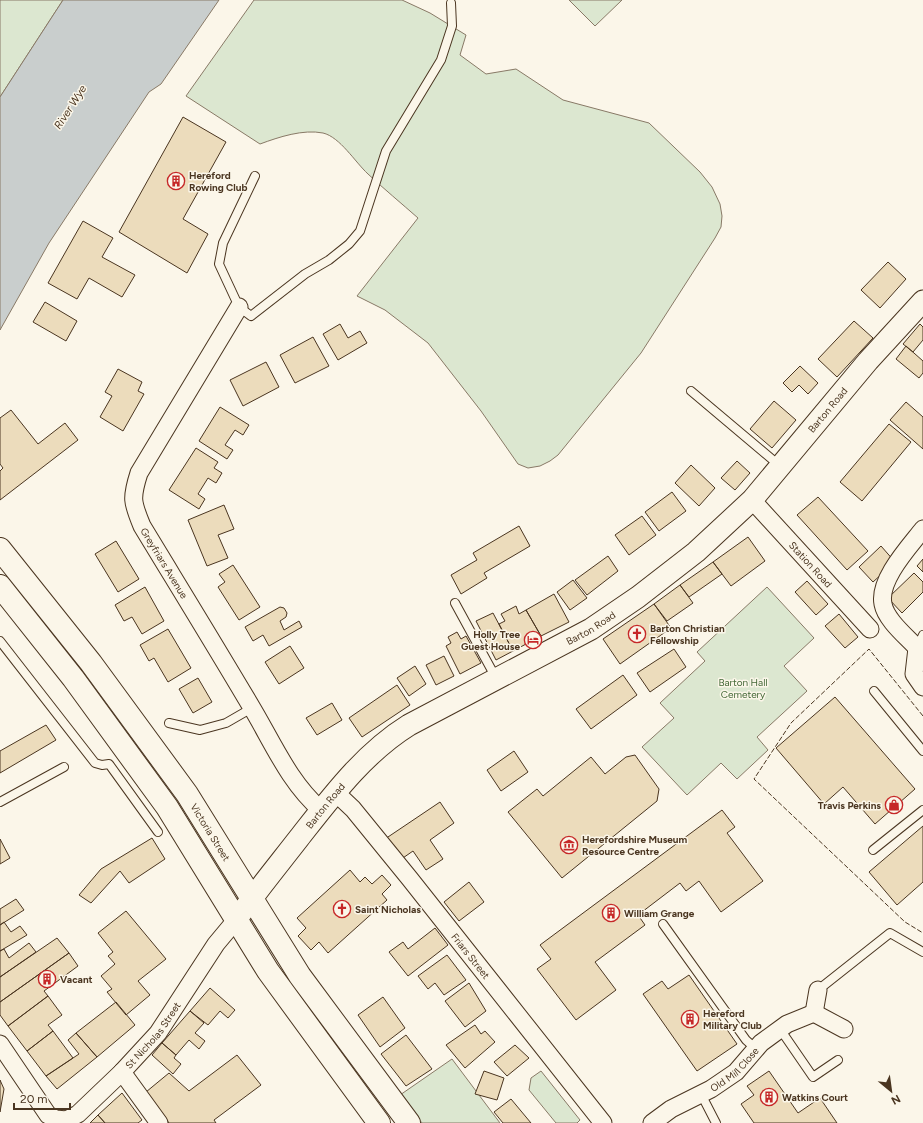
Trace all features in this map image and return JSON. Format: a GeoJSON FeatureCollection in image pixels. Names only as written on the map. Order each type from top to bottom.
{"type":"FeatureCollection","features":[{"type":"Feature","properties":{"kind":"highway","name":"Victoria Street"},"geometry":{"type":"LineString","coordinates":[[0,549],[91,663],[187,794],[300,976],[409,1123]]}},
{"type":"Feature","properties":{"kind":"highway"},"geometry":{"type":"LineString","coordinates":[[0,586],[73,678],[166,807],[268,971],[379,1123]]}},
{"type":"Feature","properties":{"kind":"street","name":"Barton Road"},"geometry":{"type":"LineString","coordinates":[[236,920],[335,792],[370,754],[389,737],[591,629],[638,597],[696,552],[752,500],[868,361],[923,301]]}},
{"type":"Feature","properties":{"kind":"street","name":"Greyfriars Avenue"},"geometry":{"type":"LineString","coordinates":[[239,307],[139,473],[133,493],[135,508],[142,526],[252,708],[295,784],[307,798],[321,810]]}},
{"type":"Feature","properties":{"kind":"street","name":"Station Road"},"geometry":{"type":"LineString","coordinates":[[752,500],[870,629]]}},
{"type":"Feature","properties":{"kind":"street"},"geometry":{"type":"LineString","coordinates":[[923,529],[896,565],[883,590],[883,605],[891,620],[920,642],[914,674],[923,687]]}},
{"type":"Feature","properties":{"kind":"street","name":"Friars Street"},"geometry":{"type":"LineString","coordinates":[[335,792],[353,809],[410,879],[603,1123]]}},
{"type":"Feature","properties":{"kind":"street","name":"St Nicholas Street"},"geometry":{"type":"LineString","coordinates":[[46,1119],[66,1120],[78,1114],[122,1072],[158,1033],[216,944],[236,920]]}},
{"type":"Feature","properties":{"kind":"street"},"geometry":{"type":"LineString","coordinates":[[818,990],[814,1013],[844,1029]]}},
{"type":"Feature","properties":{"kind":"street","name":"Old Mill Close"},"geometry":{"type":"LineString","coordinates":[[652,1123],[671,1109],[701,1094],[736,1072],[756,1049],[787,1024],[814,1013]]}},
{"type":"Feature","properties":{"kind":"street"},"geometry":{"type":"LineString","coordinates":[[0,1044],[46,1119]]}},
{"type":"Feature","properties":{"kind":"street"},"geometry":{"type":"LineString","coordinates":[[122,1072],[159,1123]]}},
{"type":"Feature","properties":{"kind":"lane"},"geometry":{"type":"LineString","coordinates":[[255,176],[223,243],[219,264],[239,307],[251,316],[305,274],[329,260],[349,244],[360,231],[386,151],[441,60],[452,26],[451,3]]}},
{"type":"Feature","properties":{"kind":"lane"},"geometry":{"type":"LineString","coordinates":[[691,391],[780,466]]}},
{"type":"Feature","properties":{"kind":"lane"},"geometry":{"type":"LineString","coordinates":[[455,602],[497,679]]}},
{"type":"Feature","properties":{"kind":"lane"},"geometry":{"type":"LineString","coordinates":[[0,640],[96,763],[102,765],[109,764],[158,832]]}},
{"type":"Feature","properties":{"kind":"lane"},"geometry":{"type":"LineString","coordinates":[[874,691],[923,751]]}},
{"type":"Feature","properties":{"kind":"lane"},"geometry":{"type":"LineString","coordinates":[[169,723],[200,730],[226,724],[252,708]]}},
{"type":"Feature","properties":{"kind":"lane"},"geometry":{"type":"LineString","coordinates":[[0,802],[64,767]]}},
{"type":"Feature","properties":{"kind":"lane"},"geometry":{"type":"LineString","coordinates":[[873,850],[923,810]]}},
{"type":"Feature","properties":{"kind":"lane"},"geometry":{"type":"LineString","coordinates":[[663,924],[746,1040],[756,1049]]}},
{"type":"Feature","properties":{"kind":"lane"},"geometry":{"type":"LineString","coordinates":[[818,990],[890,933],[923,952]]}},
{"type":"Feature","properties":{"kind":"lane"},"geometry":{"type":"LineString","coordinates":[[780,1029],[813,1077],[838,1060]]}},
{"type":"Feature","properties":{"kind":"lane"},"geometry":{"type":"LineString","coordinates":[[701,1094],[716,1123]]}},
{"type":"Feature","properties":{"kind":"green space"},"geometry":{"type":"Polygon","coordinates":[[[0,0],[63,0],[0,97],[0,0]]]}},
{"type":"Feature","properties":{"kind":"green space"},"geometry":{"type":"Polygon","coordinates":[[[254,0],[402,0],[430,13],[466,35],[460,55],[486,74],[516,69],[563,100],[649,123],[700,172],[712,187],[720,204],[722,216],[721,227],[715,238],[641,353],[558,455],[550,461],[540,466],[528,468],[518,464],[481,411],[428,343],[385,310],[357,296],[418,218],[368,174],[335,139],[329,135],[315,132],[299,133],[283,136],[260,144],[186,96],[254,0]]]}},
{"type":"Feature","properties":{"kind":"green space"},"geometry":{"type":"Polygon","coordinates":[[[569,0],[622,0],[595,26],[569,0]]]}},
{"type":"Feature","properties":{"kind":"green space","name":"Barton Hall Cemetery"},"geometry":{"type":"Polygon","coordinates":[[[767,587],[814,638],[784,666],[807,691],[757,737],[768,750],[737,779],[721,763],[687,795],[642,747],[674,718],[660,703],[705,661],[697,652],[767,587]]]}},
{"type":"Feature","properties":{"kind":"green space"},"geometry":{"type":"Polygon","coordinates":[[[452,1059],[500,1123],[422,1123],[400,1095],[452,1059]]]}},
{"type":"Feature","properties":{"kind":"green space"},"geometry":{"type":"Polygon","coordinates":[[[541,1071],[580,1120],[577,1123],[556,1123],[529,1090],[531,1078],[541,1071]]]}},
{"type":"Feature","properties":{"kind":"water","name":"River Wye"},"geometry":{"type":"Polygon","coordinates":[[[63,0],[219,0],[161,84],[149,92],[49,243],[0,330],[0,97],[63,0]]]}},
{"type":"Feature","properties":{"kind":"building","name":"Hereford Rowing Club"},"geometry":{"type":"Polygon","coordinates":[[[183,117],[226,142],[183,219],[208,234],[187,273],[119,232],[183,117]]]}},
{"type":"Feature","properties":{"kind":"building"},"geometry":{"type":"Polygon","coordinates":[[[83,221],[113,238],[102,257],[135,275],[122,297],[89,278],[77,299],[48,283],[83,221]]]}},
{"type":"Feature","properties":{"kind":"building"},"geometry":{"type":"Polygon","coordinates":[[[888,262],[906,279],[880,308],[861,290],[888,262]]]}},
{"type":"Feature","properties":{"kind":"building"},"geometry":{"type":"Polygon","coordinates":[[[45,302],[77,321],[66,341],[33,322],[45,302]]]}},
{"type":"Feature","properties":{"kind":"building"},"geometry":{"type":"Polygon","coordinates":[[[854,321],[873,338],[837,377],[818,359],[854,321]]]}},
{"type":"Feature","properties":{"kind":"building"},"geometry":{"type":"Polygon","coordinates":[[[340,324],[348,338],[360,331],[367,343],[338,360],[323,334],[340,324]]]}},
{"type":"Feature","properties":{"kind":"building"},"geometry":{"type":"Polygon","coordinates":[[[920,324],[923,327],[923,340],[913,352],[903,344],[920,324]]]}},
{"type":"Feature","properties":{"kind":"building"},"geometry":{"type":"Polygon","coordinates":[[[313,337],[329,366],[295,383],[280,355],[313,337]]]}},
{"type":"Feature","properties":{"kind":"building"},"geometry":{"type":"Polygon","coordinates":[[[906,346],[923,361],[923,373],[919,378],[896,359],[906,346]]]}},
{"type":"Feature","properties":{"kind":"building"},"geometry":{"type":"Polygon","coordinates":[[[266,362],[279,387],[243,406],[230,380],[266,362]]]}},
{"type":"Feature","properties":{"kind":"building"},"geometry":{"type":"Polygon","coordinates":[[[800,366],[818,383],[808,394],[799,385],[792,392],[783,383],[800,366]]]}},
{"type":"Feature","properties":{"kind":"building"},"geometry":{"type":"Polygon","coordinates":[[[118,369],[142,382],[138,391],[144,394],[123,431],[100,417],[112,396],[105,392],[118,369]]]}},
{"type":"Feature","properties":{"kind":"building"},"geometry":{"type":"Polygon","coordinates":[[[774,401],[796,420],[772,448],[750,429],[774,401]]]}},
{"type":"Feature","properties":{"kind":"building"},"geometry":{"type":"Polygon","coordinates":[[[906,402],[923,417],[923,449],[890,420],[906,402]]]}},
{"type":"Feature","properties":{"kind":"building"},"geometry":{"type":"Polygon","coordinates":[[[220,407],[249,425],[243,435],[235,430],[225,445],[233,450],[227,459],[199,441],[220,407]]]}},
{"type":"Feature","properties":{"kind":"building"},"geometry":{"type":"Polygon","coordinates":[[[11,410],[38,444],[65,423],[78,440],[0,500],[0,471],[3,468],[0,464],[0,418],[11,410]]]}},
{"type":"Feature","properties":{"kind":"building"},"geometry":{"type":"Polygon","coordinates":[[[889,424],[911,442],[862,501],[840,482],[889,424]]]}},
{"type":"Feature","properties":{"kind":"building"},"geometry":{"type":"Polygon","coordinates":[[[196,448],[218,462],[214,468],[222,473],[216,483],[208,478],[198,494],[205,499],[199,509],[169,490],[196,448]]]}},
{"type":"Feature","properties":{"kind":"building"},"geometry":{"type":"Polygon","coordinates":[[[737,461],[750,473],[735,490],[721,478],[737,461]]]}},
{"type":"Feature","properties":{"kind":"building"},"geometry":{"type":"Polygon","coordinates":[[[691,465],[715,488],[699,506],[675,483],[691,465]]]}},
{"type":"Feature","properties":{"kind":"building"},"geometry":{"type":"Polygon","coordinates":[[[672,492],[686,511],[659,531],[645,512],[672,492]]]}},
{"type":"Feature","properties":{"kind":"building"},"geometry":{"type":"Polygon","coordinates":[[[818,497],[868,551],[847,570],[797,515],[818,497]]]}},
{"type":"Feature","properties":{"kind":"building"},"geometry":{"type":"Polygon","coordinates":[[[224,505],[234,529],[218,535],[228,558],[207,566],[188,520],[224,505]]]}},
{"type":"Feature","properties":{"kind":"building"},"geometry":{"type":"Polygon","coordinates":[[[642,516],[656,535],[629,555],[615,535],[642,516]]]}},
{"type":"Feature","properties":{"kind":"building"},"geometry":{"type":"Polygon","coordinates":[[[519,526],[530,546],[484,573],[487,578],[461,594],[451,575],[477,560],[473,553],[519,526]]]}},
{"type":"Feature","properties":{"kind":"building"},"geometry":{"type":"Polygon","coordinates":[[[748,537],[765,561],[731,586],[713,562],[748,537]]]}},
{"type":"Feature","properties":{"kind":"building"},"geometry":{"type":"Polygon","coordinates":[[[116,541],[139,579],[118,592],[95,554],[116,541]]]}},
{"type":"Feature","properties":{"kind":"building"},"geometry":{"type":"Polygon","coordinates":[[[881,546],[895,562],[873,582],[859,567],[881,546]]]}},
{"type":"Feature","properties":{"kind":"building"},"geometry":{"type":"Polygon","coordinates":[[[608,556],[618,571],[587,595],[575,580],[608,556]]]}},
{"type":"Feature","properties":{"kind":"building"},"geometry":{"type":"Polygon","coordinates":[[[923,559],[923,572],[917,566],[923,559]]]}},
{"type":"Feature","properties":{"kind":"building"},"geometry":{"type":"Polygon","coordinates":[[[713,562],[722,574],[689,597],[680,585],[713,562]]]}},
{"type":"Feature","properties":{"kind":"building"},"geometry":{"type":"Polygon","coordinates":[[[233,565],[260,607],[239,620],[218,587],[225,582],[219,574],[233,565]]]}},
{"type":"Feature","properties":{"kind":"building"},"geometry":{"type":"Polygon","coordinates":[[[914,573],[923,582],[923,592],[902,613],[888,598],[914,573]]]}},
{"type":"Feature","properties":{"kind":"building"},"geometry":{"type":"Polygon","coordinates":[[[573,580],[587,598],[570,610],[557,592],[573,580]]]}},
{"type":"Feature","properties":{"kind":"building"},"geometry":{"type":"Polygon","coordinates":[[[807,581],[828,604],[816,615],[795,592],[807,581]]]}},
{"type":"Feature","properties":{"kind":"building"},"geometry":{"type":"Polygon","coordinates":[[[680,585],[693,603],[667,621],[654,604],[680,585]]]}},
{"type":"Feature","properties":{"kind":"building"},"geometry":{"type":"Polygon","coordinates":[[[145,587],[164,621],[142,634],[132,617],[124,621],[115,605],[145,587]]]}},
{"type":"Feature","properties":{"kind":"building"},"geometry":{"type":"Polygon","coordinates":[[[554,594],[569,622],[541,636],[526,610],[554,594]]]}},
{"type":"Feature","properties":{"kind":"building","name":"Barton Christian Fellowship"},"geometry":{"type":"Polygon","coordinates":[[[654,604],[671,628],[620,664],[603,639],[654,604]]]}},
{"type":"Feature","properties":{"kind":"building"},"geometry":{"type":"Polygon","coordinates":[[[516,606],[519,614],[526,610],[541,636],[513,651],[499,624],[505,621],[501,614],[516,606]]]}},
{"type":"Feature","properties":{"kind":"building"},"geometry":{"type":"Polygon","coordinates":[[[280,607],[284,608],[287,613],[286,617],[280,621],[284,630],[299,621],[302,627],[269,646],[263,635],[253,641],[245,627],[280,607]]]}},
{"type":"Feature","properties":{"kind":"building"},"geometry":{"type":"Polygon","coordinates":[[[493,613],[513,651],[496,660],[476,621],[493,613]]]}},
{"type":"Feature","properties":{"kind":"building"},"geometry":{"type":"Polygon","coordinates":[[[839,614],[858,637],[845,648],[825,626],[839,614]]]}},
{"type":"Feature","properties":{"kind":"building"},"geometry":{"type":"Polygon","coordinates":[[[168,629],[191,668],[168,682],[154,658],[149,661],[140,645],[168,629]]]}},
{"type":"Feature","properties":{"kind":"building"},"geometry":{"type":"Polygon","coordinates":[[[457,632],[461,639],[466,636],[481,663],[460,674],[446,646],[451,643],[448,637],[457,632]]]}},
{"type":"Feature","properties":{"kind":"building"},"geometry":{"type":"Polygon","coordinates":[[[290,646],[304,668],[279,684],[265,662],[290,646]]]}},
{"type":"Feature","properties":{"kind":"building"},"geometry":{"type":"Polygon","coordinates":[[[674,649],[686,667],[650,692],[637,673],[674,649]]]}},
{"type":"Feature","properties":{"kind":"building"},"geometry":{"type":"Polygon","coordinates":[[[444,656],[454,676],[436,685],[426,665],[444,656]]]}},
{"type":"Feature","properties":{"kind":"building"},"geometry":{"type":"Polygon","coordinates":[[[415,666],[426,684],[409,696],[397,678],[415,666]]]}},
{"type":"Feature","properties":{"kind":"building"},"geometry":{"type":"Polygon","coordinates":[[[623,675],[637,695],[591,729],[576,709],[623,675]]]}},
{"type":"Feature","properties":{"kind":"building"},"geometry":{"type":"Polygon","coordinates":[[[198,678],[212,702],[193,713],[179,689],[198,678]]]}},
{"type":"Feature","properties":{"kind":"building"},"geometry":{"type":"Polygon","coordinates":[[[397,685],[410,705],[362,737],[349,718],[397,685]]]}},
{"type":"Feature","properties":{"kind":"building"},"geometry":{"type":"Polygon","coordinates":[[[835,697],[915,789],[875,824],[843,787],[824,804],[776,748],[835,697]]]}},
{"type":"Feature","properties":{"kind":"building"},"geometry":{"type":"Polygon","coordinates":[[[332,703],[342,720],[317,735],[306,718],[332,703]]]}},
{"type":"Feature","properties":{"kind":"building"},"geometry":{"type":"Polygon","coordinates":[[[46,725],[56,740],[0,773],[0,751],[46,725]]]}},
{"type":"Feature","properties":{"kind":"building"},"geometry":{"type":"Polygon","coordinates":[[[514,751],[528,772],[501,791],[487,770],[514,751]]]}},
{"type":"Feature","properties":{"kind":"building","name":"Herefordshire Museum Resource Centre"},"geometry":{"type":"Polygon","coordinates":[[[635,755],[659,789],[657,801],[562,878],[508,812],[537,789],[543,796],[591,757],[605,774],[626,757],[635,755]]]}},
{"type":"Feature","properties":{"kind":"building"},"geometry":{"type":"Polygon","coordinates":[[[440,802],[454,823],[430,840],[443,859],[426,870],[413,851],[400,860],[385,839],[440,802]]]}},
{"type":"Feature","properties":{"kind":"building","name":"William Grange"},"geometry":{"type":"Polygon","coordinates":[[[722,810],[735,827],[727,833],[763,881],[721,912],[699,881],[686,891],[680,883],[638,915],[645,925],[595,962],[616,990],[576,1020],[537,969],[551,959],[540,945],[722,810]]]}},
{"type":"Feature","properties":{"kind":"building"},"geometry":{"type":"Polygon","coordinates":[[[923,826],[923,882],[897,905],[869,872],[923,826]]]}},
{"type":"Feature","properties":{"kind":"building"},"geometry":{"type":"Polygon","coordinates":[[[152,838],[165,859],[129,883],[120,871],[91,903],[79,895],[101,869],[152,838]]]}},
{"type":"Feature","properties":{"kind":"building"},"geometry":{"type":"Polygon","coordinates":[[[0,839],[10,858],[0,864],[0,839]]]}},
{"type":"Feature","properties":{"kind":"building","name":"Saint Nicholas"},"geometry":{"type":"Polygon","coordinates":[[[350,870],[360,882],[365,877],[372,884],[382,875],[391,885],[382,894],[387,900],[328,953],[319,942],[311,950],[298,936],[306,928],[297,918],[350,870]]]}},
{"type":"Feature","properties":{"kind":"building"},"geometry":{"type":"Polygon","coordinates":[[[469,882],[484,902],[459,921],[444,902],[469,882]]]}},
{"type":"Feature","properties":{"kind":"building"},"geometry":{"type":"Polygon","coordinates":[[[16,899],[24,910],[0,925],[0,909],[16,899]]]}},
{"type":"Feature","properties":{"kind":"building"},"geometry":{"type":"Polygon","coordinates":[[[126,911],[166,959],[138,981],[150,995],[126,1015],[107,992],[112,989],[101,976],[115,964],[108,956],[113,952],[98,933],[126,911]]]}},
{"type":"Feature","properties":{"kind":"building"},"geometry":{"type":"Polygon","coordinates":[[[4,922],[11,932],[20,926],[27,935],[0,951],[0,925],[4,922]]]}},
{"type":"Feature","properties":{"kind":"building"},"geometry":{"type":"Polygon","coordinates":[[[435,928],[448,945],[408,976],[389,952],[403,942],[408,949],[435,928]]]}},
{"type":"Feature","properties":{"kind":"building"},"geometry":{"type":"Polygon","coordinates":[[[57,938],[69,953],[0,1002],[0,977],[57,938]]]}},
{"type":"Feature","properties":{"kind":"building"},"geometry":{"type":"Polygon","coordinates":[[[29,943],[36,952],[0,977],[0,951],[4,949],[9,958],[29,943]]]}},
{"type":"Feature","properties":{"kind":"building","name":"Vacant"},"geometry":{"type":"Polygon","coordinates":[[[69,953],[78,966],[44,991],[48,996],[8,1026],[0,1015],[0,1002],[69,953]]]}},
{"type":"Feature","properties":{"kind":"building"},"geometry":{"type":"Polygon","coordinates":[[[447,955],[466,980],[444,995],[435,983],[428,989],[418,976],[447,955]]]}},
{"type":"Feature","properties":{"kind":"building","name":"Hereford Military Club"},"geometry":{"type":"Polygon","coordinates":[[[689,975],[737,1044],[697,1071],[643,994],[662,981],[668,989],[689,975]]]}},
{"type":"Feature","properties":{"kind":"building"},"geometry":{"type":"Polygon","coordinates":[[[469,983],[486,1011],[465,1027],[445,1001],[469,983]]]}},
{"type":"Feature","properties":{"kind":"building"},"geometry":{"type":"Polygon","coordinates":[[[210,988],[235,1010],[228,1018],[220,1011],[208,1025],[190,1011],[210,988]]]}},
{"type":"Feature","properties":{"kind":"building"},"geometry":{"type":"Polygon","coordinates":[[[48,996],[62,1015],[48,1025],[53,1031],[27,1051],[8,1026],[48,996]]]}},
{"type":"Feature","properties":{"kind":"building"},"geometry":{"type":"Polygon","coordinates":[[[383,997],[405,1028],[380,1047],[358,1015],[383,997]]]}},
{"type":"Feature","properties":{"kind":"building"},"geometry":{"type":"Polygon","coordinates":[[[116,1002],[135,1025],[97,1057],[76,1033],[116,1002]]]}},
{"type":"Feature","properties":{"kind":"building"},"geometry":{"type":"Polygon","coordinates":[[[190,1011],[204,1023],[195,1033],[205,1041],[199,1049],[189,1040],[176,1055],[162,1043],[190,1011]]]}},
{"type":"Feature","properties":{"kind":"building"},"geometry":{"type":"Polygon","coordinates":[[[475,1025],[481,1034],[485,1031],[495,1042],[465,1068],[446,1045],[475,1025]]]}},
{"type":"Feature","properties":{"kind":"building"},"geometry":{"type":"Polygon","coordinates":[[[53,1031],[73,1058],[46,1076],[27,1051],[53,1031]]]}},
{"type":"Feature","properties":{"kind":"building"},"geometry":{"type":"Polygon","coordinates":[[[76,1033],[97,1057],[57,1089],[46,1076],[79,1054],[68,1040],[76,1033]]]}},
{"type":"Feature","properties":{"kind":"building"},"geometry":{"type":"Polygon","coordinates":[[[406,1035],[432,1069],[406,1086],[381,1054],[406,1035]]]}},
{"type":"Feature","properties":{"kind":"building"},"geometry":{"type":"Polygon","coordinates":[[[162,1043],[176,1055],[174,1058],[181,1064],[173,1074],[152,1055],[162,1043]]]}},
{"type":"Feature","properties":{"kind":"building"},"geometry":{"type":"Polygon","coordinates":[[[515,1045],[529,1058],[507,1076],[494,1062],[515,1045]]]}},
{"type":"Feature","properties":{"kind":"building"},"geometry":{"type":"Polygon","coordinates":[[[237,1055],[261,1085],[214,1120],[216,1123],[169,1123],[146,1092],[169,1073],[189,1091],[237,1055]]]}},
{"type":"Feature","properties":{"kind":"building"},"geometry":{"type":"Polygon","coordinates":[[[484,1071],[504,1078],[497,1100],[475,1094],[484,1071]]]}},
{"type":"Feature","properties":{"kind":"building","name":"Watkins Court"},"geometry":{"type":"Polygon","coordinates":[[[769,1071],[798,1113],[820,1098],[837,1123],[754,1123],[741,1104],[754,1095],[747,1086],[769,1071]]]}},
{"type":"Feature","properties":{"kind":"building"},"geometry":{"type":"Polygon","coordinates":[[[0,1080],[4,1089],[0,1112],[0,1080]]]}},
{"type":"Feature","properties":{"kind":"building"},"geometry":{"type":"Polygon","coordinates":[[[122,1093],[142,1120],[138,1123],[105,1123],[98,1115],[122,1093]]]}},
{"type":"Feature","properties":{"kind":"building"},"geometry":{"type":"Polygon","coordinates":[[[511,1099],[531,1123],[503,1123],[494,1112],[511,1099]]]}},
{"type":"Feature","properties":{"kind":"building"},"geometry":{"type":"Polygon","coordinates":[[[98,1115],[105,1123],[90,1123],[98,1115]]]}},
{"type":"Feature","properties":{"kind":"fence"},"geometry":{"type":"LineString","coordinates":[[923,716],[869,649],[791,723],[754,779],[905,922],[923,933]]}},
{"type":"Feature","properties":{"kind":"place","name":"Hereford Rowing Club"},"geometry":{"type":"Point","coordinates":[176,181]}},
{"type":"Feature","properties":{"kind":"place","name":"Barton Christian Fellowship"},"geometry":{"type":"Point","coordinates":[637,634]}},
{"type":"Feature","properties":{"kind":"place","name":"Holly Tree Guest House"},"geometry":{"type":"Point","coordinates":[533,640]}},
{"type":"Feature","properties":{"kind":"place","name":"Travis Perkins"},"geometry":{"type":"Point","coordinates":[894,805]}},
{"type":"Feature","properties":{"kind":"place","name":"Herefordshire Museum Resource Centre"},"geometry":{"type":"Point","coordinates":[569,845]}},
{"type":"Feature","properties":{"kind":"place","name":"Saint Nicholas"},"geometry":{"type":"Point","coordinates":[342,909]}},
{"type":"Feature","properties":{"kind":"place","name":"William Grange"},"geometry":{"type":"Point","coordinates":[611,913]}},
{"type":"Feature","properties":{"kind":"place","name":"Vacant"},"geometry":{"type":"Point","coordinates":[47,979]}},
{"type":"Feature","properties":{"kind":"place","name":"Hereford Military Club"},"geometry":{"type":"Point","coordinates":[690,1019]}},
{"type":"Feature","properties":{"kind":"place","name":"Watkins Court"},"geometry":{"type":"Point","coordinates":[769,1097]}}]}
